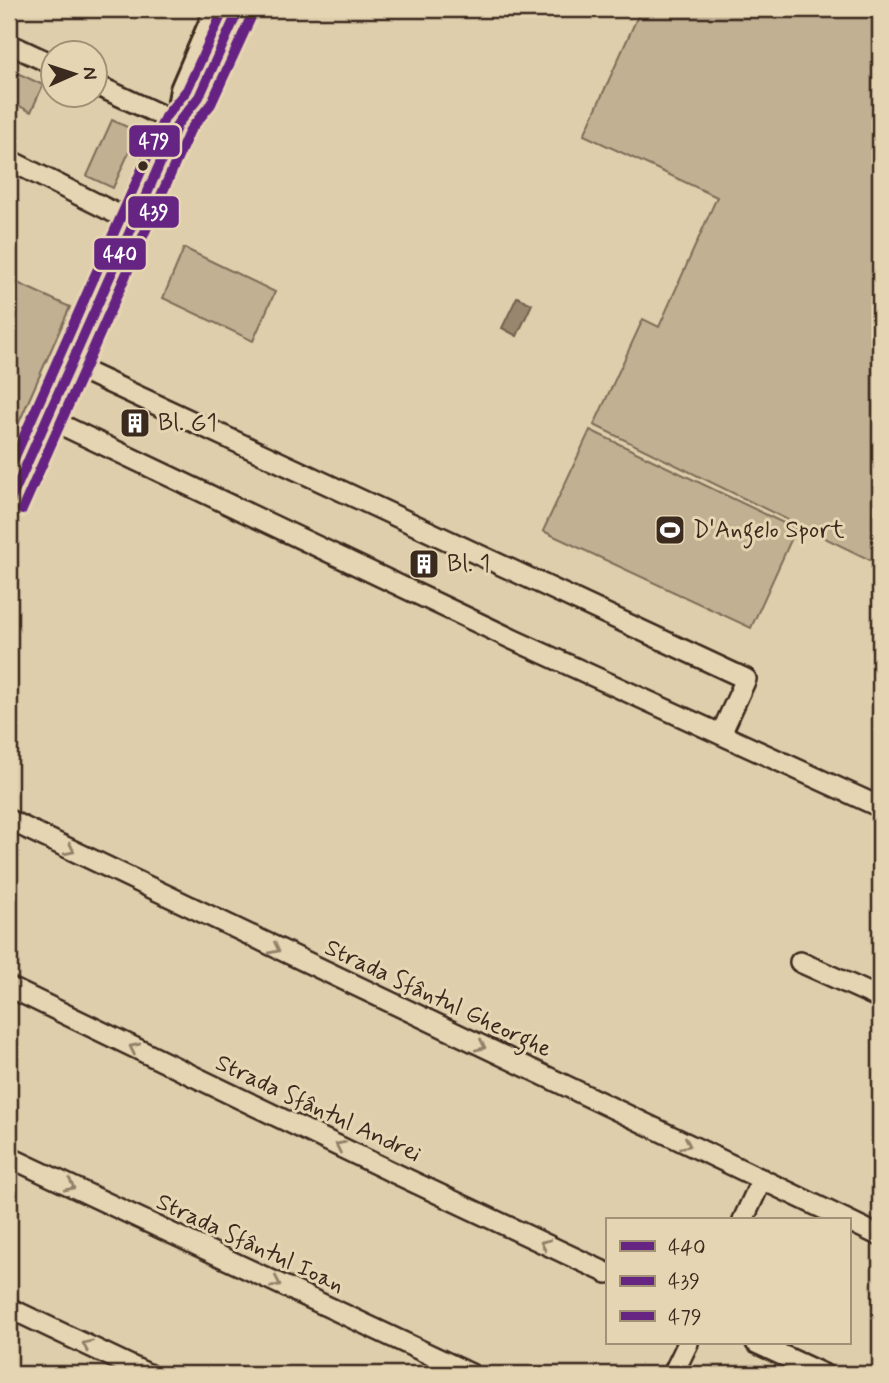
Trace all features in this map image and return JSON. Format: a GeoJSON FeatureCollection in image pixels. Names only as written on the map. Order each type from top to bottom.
{"type":"FeatureCollection","features":[{"type":"Feature","properties":{"kind":"main road"},"geometry":{"type":"LineString","coordinates":[[9,504],[178,123],[184,90],[219,9]]}},
{"type":"Feature","properties":{"kind":"main road"},"geometry":{"type":"LineString","coordinates":[[178,123],[199,97],[239,9]]}},
{"type":"Feature","properties":{"kind":"street"},"geometry":{"type":"LineString","coordinates":[[9,44],[38,57]]}},
{"type":"Feature","properties":{"kind":"street"},"geometry":{"type":"LineString","coordinates":[[108,90],[178,123]]}},
{"type":"Feature","properties":{"kind":"street"},"geometry":{"type":"LineString","coordinates":[[9,160],[119,215]]}},
{"type":"Feature","properties":{"kind":"street"},"geometry":{"type":"LineString","coordinates":[[71,365],[746,679],[721,734]]}},
{"type":"Feature","properties":{"kind":"street"},"geometry":{"type":"LineString","coordinates":[[47,418],[514,640],[880,807]]}},
{"type":"Feature","properties":{"kind":"street","name":"Strada Sfântul Gheorghe"},"geometry":{"type":"LineString","coordinates":[[9,820],[842,1218]]}},
{"type":"Feature","properties":{"kind":"street"},"geometry":{"type":"LineString","coordinates":[[800,961],[880,998]]}},
{"type":"Feature","properties":{"kind":"street","name":"Strada Sfântul Andrei"},"geometry":{"type":"LineString","coordinates":[[9,987],[606,1273]]}},
{"type":"Feature","properties":{"kind":"street","name":"Strada Sfântul Ioan"},"geometry":{"type":"LineString","coordinates":[[9,1157],[471,1374]]}},
{"type":"Feature","properties":{"kind":"street"},"geometry":{"type":"LineString","coordinates":[[744,1218],[762,1179]]}},
{"type":"Feature","properties":{"kind":"street","name":"Strada Sfântul Gheorghe"},"geometry":{"type":"LineString","coordinates":[[850,1222],[880,1236]]}},
{"type":"Feature","properties":{"kind":"street"},"geometry":{"type":"LineString","coordinates":[[9,1308],[148,1374]]}},
{"type":"Feature","properties":{"kind":"street"},"geometry":{"type":"LineString","coordinates":[[673,1374],[688,1344]]}},
{"type":"Feature","properties":{"kind":"street"},"geometry":{"type":"LineString","coordinates":[[758,1344],[823,1374]]}},
{"type":"Feature","properties":{"kind":"shaded area"},"geometry":{"type":"Polygon","coordinates":[[[641,9],[880,9],[880,565],[594,425],[643,319],[659,327],[717,197],[584,135],[641,9]]]}},
{"type":"Feature","properties":{"kind":"shaded area"},"geometry":{"type":"Polygon","coordinates":[[[9,69],[38,83],[38,96],[31,112],[9,101],[9,69]]]}},
{"type":"Feature","properties":{"kind":"shaded area"},"geometry":{"type":"Polygon","coordinates":[[[112,120],[138,132],[113,188],[87,176],[112,120]]]}},
{"type":"Feature","properties":{"kind":"shaded area"},"geometry":{"type":"Polygon","coordinates":[[[184,248],[275,292],[253,341],[163,298],[184,248]]]}},
{"type":"Feature","properties":{"kind":"shaded area"},"geometry":{"type":"Polygon","coordinates":[[[9,279],[70,307],[9,445],[9,279]]]}},
{"type":"Feature","properties":{"kind":"shaded area"},"geometry":{"type":"Polygon","coordinates":[[[517,297],[532,304],[517,336],[502,328],[517,297]]]}},
{"type":"Feature","properties":{"kind":"shaded area","name":"D'Angelo Sport"},"geometry":{"type":"Polygon","coordinates":[[[590,430],[796,529],[751,628],[543,531],[590,430]]]}},
{"type":"Feature","properties":{"kind":"transit line","name":"479"},"geometry":{"type":"LineString","coordinates":[[9,470],[165,117],[187,90],[224,9]]}},
{"type":"Feature","properties":{"kind":"transit line","name":"440"},"geometry":{"type":"LineString","coordinates":[[9,504],[178,123],[199,97],[239,9]]}},
{"type":"Feature","properties":{"kind":"transit line","name":"439"},"geometry":{"type":"LineString","coordinates":[[22,510],[190,130],[211,104],[252,15]]}},
{"type":"Feature","properties":{"kind":"place","name":"Bl. G1"},"geometry":{"type":"Point","coordinates":[135,423]}},
{"type":"Feature","properties":{"kind":"place","name":"D'Angelo Sport"},"geometry":{"type":"Point","coordinates":[670,530]}},
{"type":"Feature","properties":{"kind":"place","name":"Bl. 1"},"geometry":{"type":"Point","coordinates":[424,564]}}]}
